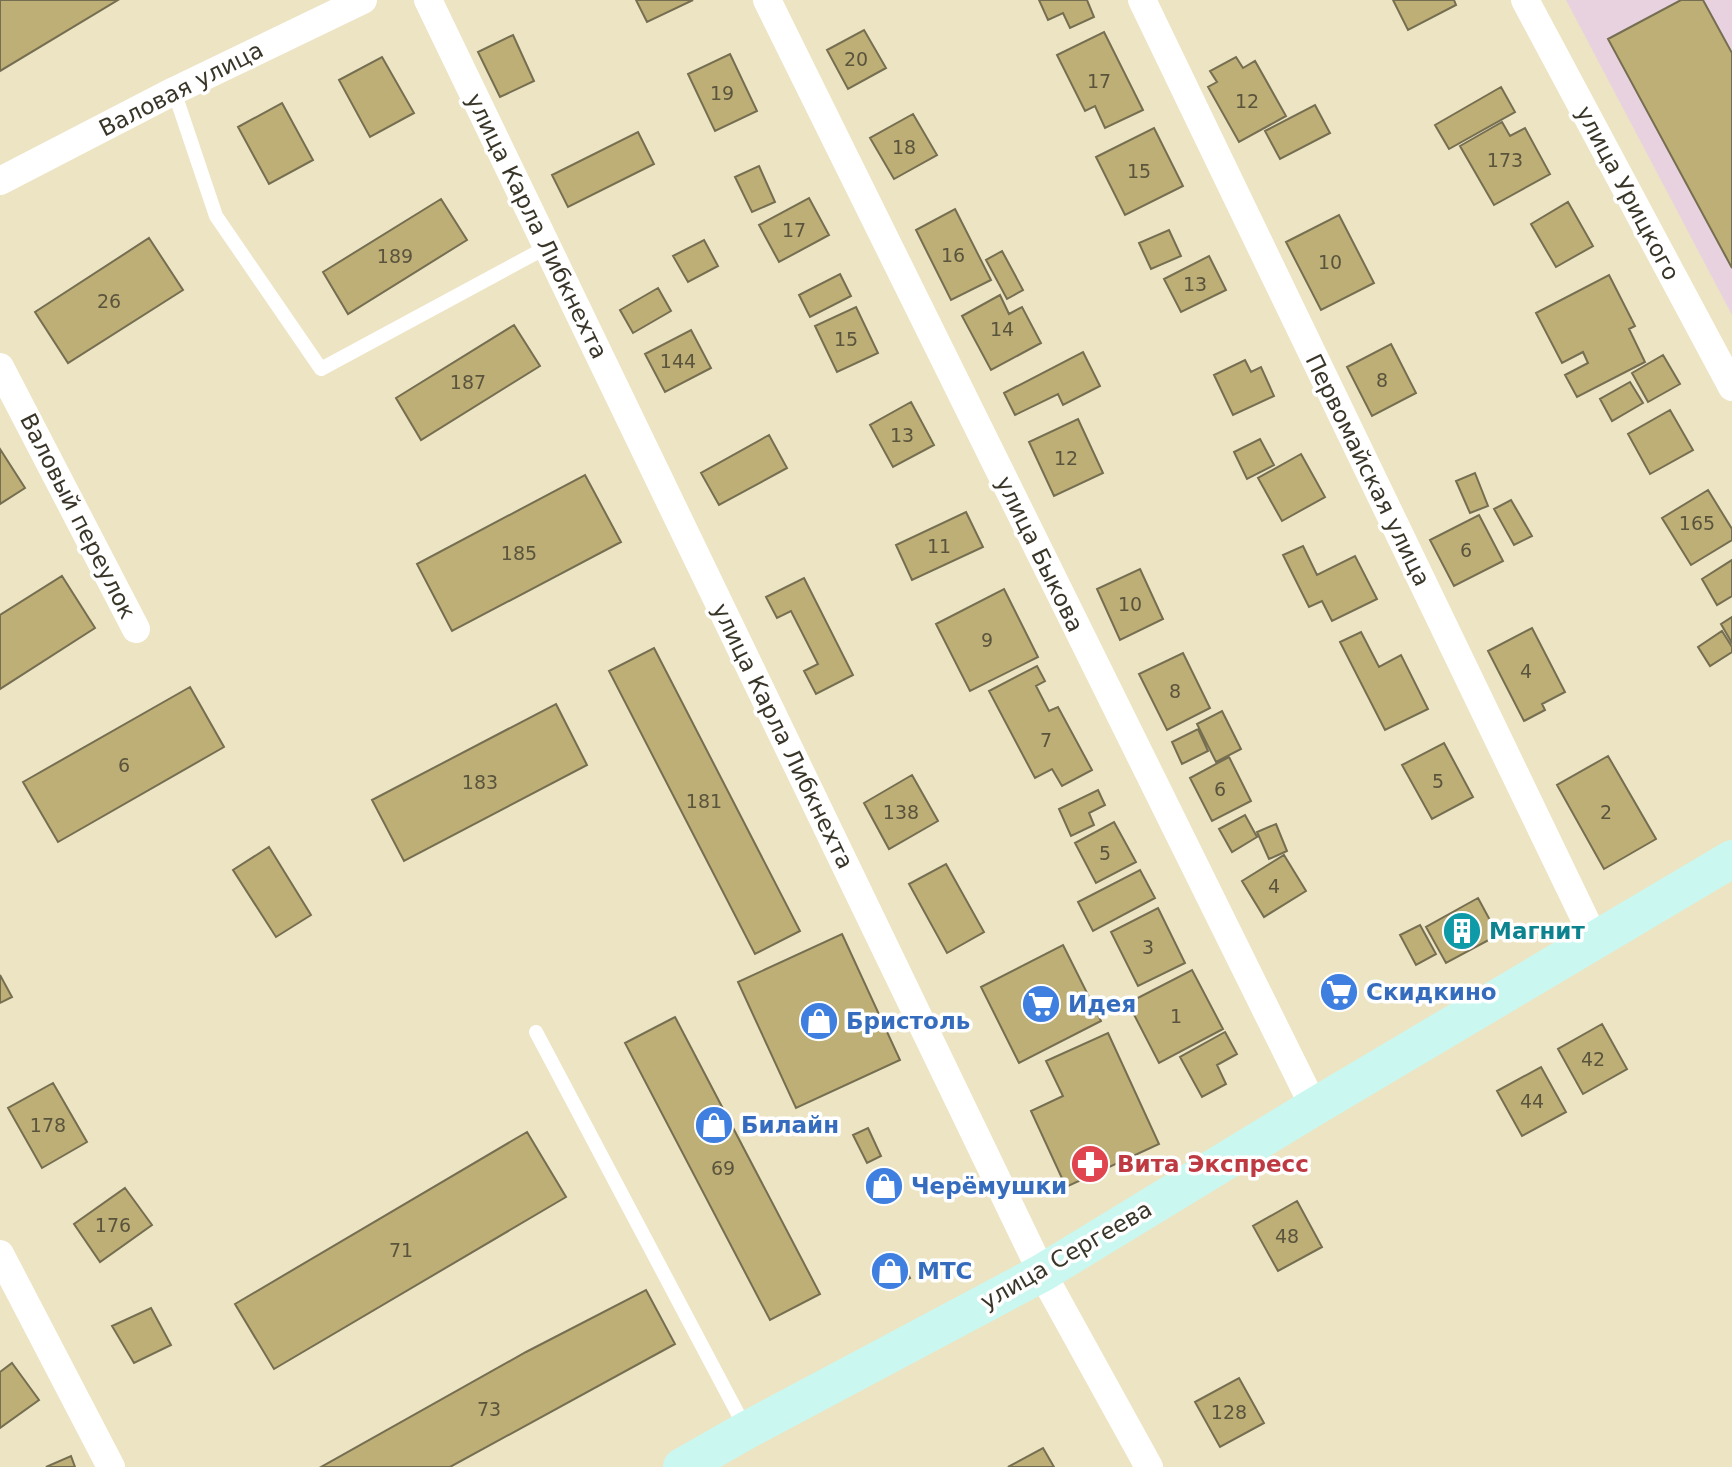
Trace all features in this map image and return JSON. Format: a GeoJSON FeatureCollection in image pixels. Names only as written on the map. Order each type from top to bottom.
{"type":"FeatureCollection","features":[{"type":"Feature","properties":{"kind":"main road","name":"улица Сергеева"},"geometry":{"type":"LineString","coordinates":[[682,1467],[1042,1273],[1314,1107],[1732,859]]}},
{"type":"Feature","properties":{"kind":"street","name":"Валовая улица"},"geometry":{"type":"LineString","coordinates":[[0,181],[363,0]]}},
{"type":"Feature","properties":{"kind":"street","name":"улица Карла Либкнехта"},"geometry":{"type":"LineString","coordinates":[[428,0],[1042,1273],[1149,1467]]}},
{"type":"Feature","properties":{"kind":"street","name":"улица Быкова"},"geometry":{"type":"LineString","coordinates":[[766,0],[1314,1107]]}},
{"type":"Feature","properties":{"kind":"street","name":"Первомайская улица"},"geometry":{"type":"LineString","coordinates":[[1142,0],[1595,940]]}},
{"type":"Feature","properties":{"kind":"street","name":"улица Урицкого"},"geometry":{"type":"LineString","coordinates":[[1525,0],[1732,387]]}},
{"type":"Feature","properties":{"kind":"street","name":"Валовый переулок"},"geometry":{"type":"LineString","coordinates":[[0,367],[136,629]]}},
{"type":"Feature","properties":{"kind":"street"},"geometry":{"type":"LineString","coordinates":[[0,1254],[111,1467]]}},
{"type":"Feature","properties":{"kind":"lane"},"geometry":{"type":"LineString","coordinates":[[174,92],[216,216],[321,369],[547,247]]}},
{"type":"Feature","properties":{"kind":"lane"},"geometry":{"type":"LineString","coordinates":[[537,1032],[747,1430]]}},
{"type":"Feature","properties":{"kind":"shaded area"},"geometry":{"type":"Polygon","coordinates":[[[1566,0],[1732,0],[1732,315],[1566,0]]]}},
{"type":"Feature","properties":{"kind":"building"},"geometry":{"type":"Polygon","coordinates":[[[0,0],[118,0],[0,71],[0,0]]]}},
{"type":"Feature","properties":{"kind":"building"},"geometry":{"type":"Polygon","coordinates":[[[636,0],[693,0],[647,22],[636,0]]]}},
{"type":"Feature","properties":{"kind":"building"},"geometry":{"type":"Polygon","coordinates":[[[1039,0],[1087,0],[1094,17],[1070,28],[1063,13],[1048,20],[1039,0]]]}},
{"type":"Feature","properties":{"kind":"building"},"geometry":{"type":"Polygon","coordinates":[[[1393,0],[1454,0],[1456,5],[1408,30],[1393,0]]]}},
{"type":"Feature","properties":{"kind":"building"},"geometry":{"type":"Polygon","coordinates":[[[1681,0],[1703,0],[1732,53],[1732,268],[1608,39],[1681,0]]]}},
{"type":"Feature","properties":{"kind":"building"},"geometry":{"type":"Polygon","coordinates":[[[864,30],[886,68],[848,89],[827,50],[864,30]]]}},
{"type":"Feature","properties":{"kind":"building"},"geometry":{"type":"Polygon","coordinates":[[[1104,32],[1143,110],[1105,128],[1095,106],[1085,111],[1057,55],[1104,32]]]}},
{"type":"Feature","properties":{"kind":"building"},"geometry":{"type":"Polygon","coordinates":[[[513,35],[534,81],[500,97],[478,52],[513,35]]]}},
{"type":"Feature","properties":{"kind":"building"},"geometry":{"type":"Polygon","coordinates":[[[730,54],[757,111],[715,131],[688,74],[730,54]]]}},
{"type":"Feature","properties":{"kind":"building"},"geometry":{"type":"Polygon","coordinates":[[[382,57],[414,113],[370,137],[339,80],[382,57]]]}},
{"type":"Feature","properties":{"kind":"building"},"geometry":{"type":"Polygon","coordinates":[[[1236,57],[1243,68],[1255,61],[1286,116],[1239,142],[1208,87],[1217,82],[1210,71],[1236,57]]]}},
{"type":"Feature","properties":{"kind":"building"},"geometry":{"type":"Polygon","coordinates":[[[1501,87],[1515,112],[1449,149],[1435,125],[1501,87]]]}},
{"type":"Feature","properties":{"kind":"building"},"geometry":{"type":"Polygon","coordinates":[[[282,103],[313,160],[269,184],[238,127],[282,103]]]}},
{"type":"Feature","properties":{"kind":"building"},"geometry":{"type":"Polygon","coordinates":[[[1315,105],[1330,133],[1280,159],[1265,131],[1315,105]]]}},
{"type":"Feature","properties":{"kind":"building"},"geometry":{"type":"Polygon","coordinates":[[[913,114],[937,155],[894,179],[870,138],[913,114]]]}},
{"type":"Feature","properties":{"kind":"building"},"geometry":{"type":"Polygon","coordinates":[[[1502,122],[1510,136],[1525,128],[1550,174],[1494,205],[1460,146],[1502,122]]]}},
{"type":"Feature","properties":{"kind":"building"},"geometry":{"type":"Polygon","coordinates":[[[1154,128],[1183,186],[1125,215],[1096,157],[1154,128]]]}},
{"type":"Feature","properties":{"kind":"building"},"geometry":{"type":"Polygon","coordinates":[[[638,132],[654,164],[568,207],[552,175],[638,132]]]}},
{"type":"Feature","properties":{"kind":"building"},"geometry":{"type":"Polygon","coordinates":[[[759,166],[775,202],[752,212],[735,177],[759,166]]]}},
{"type":"Feature","properties":{"kind":"building"},"geometry":{"type":"Polygon","coordinates":[[[809,198],[829,235],[779,262],[759,225],[809,198]]]}},
{"type":"Feature","properties":{"kind":"building"},"geometry":{"type":"Polygon","coordinates":[[[441,199],[467,240],[348,314],[323,272],[441,199]]]}},
{"type":"Feature","properties":{"kind":"building"},"geometry":{"type":"Polygon","coordinates":[[[1568,202],[1593,246],[1556,267],[1531,224],[1568,202]]]}},
{"type":"Feature","properties":{"kind":"building"},"geometry":{"type":"Polygon","coordinates":[[[955,209],[991,280],[951,300],[916,230],[955,209]]]}},
{"type":"Feature","properties":{"kind":"building"},"geometry":{"type":"Polygon","coordinates":[[[1339,215],[1374,283],[1321,310],[1286,242],[1339,215]]]}},
{"type":"Feature","properties":{"kind":"building"},"geometry":{"type":"Polygon","coordinates":[[[1169,230],[1181,256],[1151,269],[1139,243],[1169,230]]]}},
{"type":"Feature","properties":{"kind":"building"},"geometry":{"type":"Polygon","coordinates":[[[149,238],[183,290],[68,363],[35,312],[149,238]]]}},
{"type":"Feature","properties":{"kind":"building"},"geometry":{"type":"Polygon","coordinates":[[[704,240],[718,266],[688,282],[673,256],[704,240]]]}},
{"type":"Feature","properties":{"kind":"building"},"geometry":{"type":"Polygon","coordinates":[[[1002,251],[1023,290],[1007,299],[986,260],[1002,251]]]}},
{"type":"Feature","properties":{"kind":"building"},"geometry":{"type":"Polygon","coordinates":[[[1209,256],[1226,290],[1181,312],[1164,279],[1209,256]]]}},
{"type":"Feature","properties":{"kind":"building"},"geometry":{"type":"Polygon","coordinates":[[[840,274],[851,296],[810,317],[799,295],[840,274]]]}},
{"type":"Feature","properties":{"kind":"building"},"geometry":{"type":"Polygon","coordinates":[[[1609,275],[1635,326],[1629,329],[1645,362],[1577,397],[1565,375],[1588,363],[1583,352],[1562,363],[1536,313],[1609,275]]]}},
{"type":"Feature","properties":{"kind":"building"},"geometry":{"type":"Polygon","coordinates":[[[658,288],[671,311],[633,333],[620,310],[658,288]]]}},
{"type":"Feature","properties":{"kind":"building"},"geometry":{"type":"Polygon","coordinates":[[[1000,295],[1009,314],[1022,307],[1041,343],[991,370],[962,316],[1000,295]]]}},
{"type":"Feature","properties":{"kind":"building"},"geometry":{"type":"Polygon","coordinates":[[[856,307],[878,353],[837,372],[815,326],[856,307]]]}},
{"type":"Feature","properties":{"kind":"building"},"geometry":{"type":"Polygon","coordinates":[[[514,325],[540,366],[421,440],[396,398],[514,325]]]}},
{"type":"Feature","properties":{"kind":"building"},"geometry":{"type":"Polygon","coordinates":[[[691,330],[711,368],[665,392],[645,354],[691,330]]]}},
{"type":"Feature","properties":{"kind":"building"},"geometry":{"type":"Polygon","coordinates":[[[1391,344],[1416,393],[1372,416],[1347,367],[1391,344]]]}},
{"type":"Feature","properties":{"kind":"building"},"geometry":{"type":"Polygon","coordinates":[[[1083,352],[1100,386],[1063,405],[1058,394],[1015,415],[1004,393],[1083,352]]]}},
{"type":"Feature","properties":{"kind":"building"},"geometry":{"type":"Polygon","coordinates":[[[1663,355],[1680,384],[1648,402],[1632,373],[1663,355]]]}},
{"type":"Feature","properties":{"kind":"building"},"geometry":{"type":"Polygon","coordinates":[[[1245,360],[1251,372],[1261,367],[1274,396],[1233,415],[1214,375],[1245,360]]]}},
{"type":"Feature","properties":{"kind":"building"},"geometry":{"type":"Polygon","coordinates":[[[1630,382],[1643,403],[1612,421],[1600,399],[1630,382]]]}},
{"type":"Feature","properties":{"kind":"building"},"geometry":{"type":"Polygon","coordinates":[[[911,402],[934,445],[893,467],[870,425],[911,402]]]}},
{"type":"Feature","properties":{"kind":"building"},"geometry":{"type":"Polygon","coordinates":[[[1670,410],[1693,450],[1650,474],[1628,434],[1670,410]]]}},
{"type":"Feature","properties":{"kind":"building"},"geometry":{"type":"Polygon","coordinates":[[[1078,419],[1103,473],[1054,496],[1029,442],[1078,419]]]}},
{"type":"Feature","properties":{"kind":"building"},"geometry":{"type":"Polygon","coordinates":[[[769,435],[787,468],[719,505],[701,473],[769,435]]]}},
{"type":"Feature","properties":{"kind":"building"},"geometry":{"type":"Polygon","coordinates":[[[1260,439],[1274,465],[1247,479],[1234,452],[1260,439]]]}},
{"type":"Feature","properties":{"kind":"building"},"geometry":{"type":"Polygon","coordinates":[[[0,449],[25,488],[0,504],[0,449]]]}},
{"type":"Feature","properties":{"kind":"building"},"geometry":{"type":"Polygon","coordinates":[[[1301,454],[1325,497],[1282,521],[1258,478],[1301,454]]]}},
{"type":"Feature","properties":{"kind":"building"},"geometry":{"type":"Polygon","coordinates":[[[1475,473],[1488,506],[1470,513],[1456,481],[1475,473]]]}},
{"type":"Feature","properties":{"kind":"building"},"geometry":{"type":"Polygon","coordinates":[[[585,475],[621,542],[452,631],[417,564],[585,475]]]}},
{"type":"Feature","properties":{"kind":"building"},"geometry":{"type":"Polygon","coordinates":[[[1708,490],[1732,529],[1732,540],[1691,565],[1662,518],[1708,490]]]}},
{"type":"Feature","properties":{"kind":"building"},"geometry":{"type":"Polygon","coordinates":[[[1511,500],[1532,536],[1514,545],[1494,509],[1511,500]]]}},
{"type":"Feature","properties":{"kind":"building"},"geometry":{"type":"Polygon","coordinates":[[[966,512],[983,547],[912,580],[896,545],[966,512]]]}},
{"type":"Feature","properties":{"kind":"building"},"geometry":{"type":"Polygon","coordinates":[[[1479,515],[1503,561],[1454,586],[1430,540],[1479,515]]]}},
{"type":"Feature","properties":{"kind":"building"},"geometry":{"type":"Polygon","coordinates":[[[1303,546],[1317,575],[1355,556],[1377,599],[1332,621],[1322,601],[1309,607],[1283,555],[1303,546]]]}},
{"type":"Feature","properties":{"kind":"building"},"geometry":{"type":"Polygon","coordinates":[[[1732,560],[1732,596],[1717,605],[1702,579],[1732,560]]]}},
{"type":"Feature","properties":{"kind":"building"},"geometry":{"type":"Polygon","coordinates":[[[1140,569],[1163,619],[1120,640],[1097,589],[1140,569]]]}},
{"type":"Feature","properties":{"kind":"building"},"geometry":{"type":"Polygon","coordinates":[[[62,576],[95,628],[0,689],[0,615],[62,576]]]}},
{"type":"Feature","properties":{"kind":"building"},"geometry":{"type":"Polygon","coordinates":[[[804,578],[853,675],[816,694],[804,671],[818,664],[791,611],[777,618],[766,597],[804,578]]]}},
{"type":"Feature","properties":{"kind":"building"},"geometry":{"type":"Polygon","coordinates":[[[1004,589],[1038,657],[970,691],[936,624],[1004,589]]]}},
{"type":"Feature","properties":{"kind":"building"},"geometry":{"type":"Polygon","coordinates":[[[1732,617],[1732,643],[1721,624],[1732,617]]]}},
{"type":"Feature","properties":{"kind":"building"},"geometry":{"type":"Polygon","coordinates":[[[1532,628],[1565,692],[1542,704],[1545,710],[1524,721],[1488,651],[1532,628]]]}},
{"type":"Feature","properties":{"kind":"building"},"geometry":{"type":"Polygon","coordinates":[[[1722,631],[1732,647],[1732,652],[1710,666],[1698,647],[1722,631]]]}},
{"type":"Feature","properties":{"kind":"building"},"geometry":{"type":"Polygon","coordinates":[[[1361,632],[1379,667],[1401,655],[1428,709],[1385,730],[1340,642],[1361,632]]]}},
{"type":"Feature","properties":{"kind":"building"},"geometry":{"type":"Polygon","coordinates":[[[654,648],[800,931],[755,954],[609,671],[654,648]]]}},
{"type":"Feature","properties":{"kind":"building"},"geometry":{"type":"Polygon","coordinates":[[[1183,653],[1210,708],[1167,730],[1139,674],[1183,653]]]}},
{"type":"Feature","properties":{"kind":"building"},"geometry":{"type":"Polygon","coordinates":[[[1037,666],[1045,681],[1036,686],[1049,711],[1058,707],[1092,770],[1062,786],[1052,769],[1035,778],[989,691],[1037,666]]]}},
{"type":"Feature","properties":{"kind":"building"},"geometry":{"type":"Polygon","coordinates":[[[190,687],[224,747],[58,842],[23,782],[190,687]]]}},
{"type":"Feature","properties":{"kind":"building"},"geometry":{"type":"Polygon","coordinates":[[[556,704],[587,765],[404,861],[372,800],[556,704]]]}},
{"type":"Feature","properties":{"kind":"building"},"geometry":{"type":"Polygon","coordinates":[[[1222,711],[1241,749],[1216,762],[1197,724],[1222,711]]]}},
{"type":"Feature","properties":{"kind":"building"},"geometry":{"type":"Polygon","coordinates":[[[1198,729],[1208,751],[1182,764],[1172,742],[1198,729]]]}},
{"type":"Feature","properties":{"kind":"building"},"geometry":{"type":"Polygon","coordinates":[[[1444,743],[1473,797],[1432,819],[1402,765],[1444,743]]]}},
{"type":"Feature","properties":{"kind":"building"},"geometry":{"type":"Polygon","coordinates":[[[1608,756],[1656,839],[1604,869],[1557,785],[1608,756]]]}},
{"type":"Feature","properties":{"kind":"building"},"geometry":{"type":"Polygon","coordinates":[[[1229,757],[1251,801],[1212,821],[1190,778],[1229,757]]]}},
{"type":"Feature","properties":{"kind":"building"},"geometry":{"type":"Polygon","coordinates":[[[912,775],[938,821],[889,849],[864,803],[912,775]]]}},
{"type":"Feature","properties":{"kind":"building"},"geometry":{"type":"Polygon","coordinates":[[[1098,790],[1105,805],[1089,813],[1094,825],[1071,836],[1059,809],[1098,790]]]}},
{"type":"Feature","properties":{"kind":"building"},"geometry":{"type":"Polygon","coordinates":[[[1245,815],[1257,837],[1232,852],[1219,829],[1245,815]]]}},
{"type":"Feature","properties":{"kind":"building"},"geometry":{"type":"Polygon","coordinates":[[[1114,822],[1136,862],[1096,883],[1075,843],[1114,822]]]}},
{"type":"Feature","properties":{"kind":"building"},"geometry":{"type":"Polygon","coordinates":[[[1276,824],[1287,851],[1269,859],[1257,832],[1276,824]]]}},
{"type":"Feature","properties":{"kind":"building"},"geometry":{"type":"Polygon","coordinates":[[[269,847],[311,915],[276,937],[233,870],[269,847]]]}},
{"type":"Feature","properties":{"kind":"building"},"geometry":{"type":"Polygon","coordinates":[[[1284,855],[1306,891],[1264,917],[1242,881],[1284,855]]]}},
{"type":"Feature","properties":{"kind":"building"},"geometry":{"type":"Polygon","coordinates":[[[946,864],[984,932],[947,953],[909,884],[946,864]]]}},
{"type":"Feature","properties":{"kind":"building"},"geometry":{"type":"Polygon","coordinates":[[[1140,870],[1155,898],[1093,931],[1078,902],[1140,870]]]}},
{"type":"Feature","properties":{"kind":"building","name":"Магнит"},"geometry":{"type":"Polygon","coordinates":[[[1478,898],[1498,935],[1446,963],[1426,927],[1478,898]]]}},
{"type":"Feature","properties":{"kind":"building"},"geometry":{"type":"Polygon","coordinates":[[[1158,908],[1185,963],[1138,986],[1111,932],[1158,908]]]}},
{"type":"Feature","properties":{"kind":"building"},"geometry":{"type":"Polygon","coordinates":[[[1420,925],[1436,954],[1416,965],[1400,935],[1420,925]]]}},
{"type":"Feature","properties":{"kind":"building","name":"Бристоль"},"geometry":{"type":"Polygon","coordinates":[[[842,934],[900,1060],[796,1108],[738,982],[842,934]]]}},
{"type":"Feature","properties":{"kind":"building","name":"Идея"},"geometry":{"type":"Polygon","coordinates":[[[1063,945],[1101,1021],[1019,1063],[981,987],[1063,945]]]}},
{"type":"Feature","properties":{"kind":"building"},"geometry":{"type":"Polygon","coordinates":[[[1192,970],[1223,1029],[1159,1063],[1128,1003],[1192,970]]]}},
{"type":"Feature","properties":{"kind":"building"},"geometry":{"type":"Polygon","coordinates":[[[0,975],[12,997],[0,1003],[0,975]]]}},
{"type":"Feature","properties":{"kind":"building"},"geometry":{"type":"Polygon","coordinates":[[[675,1017],[820,1294],[770,1320],[625,1043],[675,1017]]]}},
{"type":"Feature","properties":{"kind":"building"},"geometry":{"type":"Polygon","coordinates":[[[1602,1024],[1627,1069],[1583,1094],[1558,1049],[1602,1024]]]}},
{"type":"Feature","properties":{"kind":"building"},"geometry":{"type":"Polygon","coordinates":[[[1225,1032],[1237,1054],[1217,1065],[1226,1084],[1202,1097],[1180,1057],[1225,1032]]]}},
{"type":"Feature","properties":{"kind":"building"},"geometry":{"type":"Polygon","coordinates":[[[1108,1033],[1159,1144],[1066,1187],[1031,1111],[1063,1096],[1046,1061],[1108,1033]]]}},
{"type":"Feature","properties":{"kind":"building"},"geometry":{"type":"Polygon","coordinates":[[[1541,1067],[1566,1112],[1522,1136],[1497,1091],[1541,1067]]]}},
{"type":"Feature","properties":{"kind":"building"},"geometry":{"type":"Polygon","coordinates":[[[53,1083],[87,1142],[42,1168],[8,1108],[53,1083]]]}},
{"type":"Feature","properties":{"kind":"building"},"geometry":{"type":"Polygon","coordinates":[[[868,1128],[881,1156],[867,1163],[853,1135],[868,1128]]]}},
{"type":"Feature","properties":{"kind":"building"},"geometry":{"type":"Polygon","coordinates":[[[527,1132],[566,1197],[274,1369],[235,1304],[527,1132]]]}},
{"type":"Feature","properties":{"kind":"building"},"geometry":{"type":"Polygon","coordinates":[[[125,1188],[152,1225],[100,1262],[74,1224],[125,1188]]]}},
{"type":"Feature","properties":{"kind":"building"},"geometry":{"type":"Polygon","coordinates":[[[1297,1201],[1322,1247],[1278,1271],[1253,1226],[1297,1201]]]}},
{"type":"Feature","properties":{"kind":"building"},"geometry":{"type":"Polygon","coordinates":[[[901,1260],[910,1278],[888,1289],[879,1271],[901,1260]]]}},
{"type":"Feature","properties":{"kind":"building"},"geometry":{"type":"Polygon","coordinates":[[[646,1290],[675,1344],[450,1467],[321,1467],[526,1352],[646,1290]]]}},
{"type":"Feature","properties":{"kind":"building"},"geometry":{"type":"Polygon","coordinates":[[[151,1308],[171,1345],[134,1363],[112,1326],[151,1308]]]}},
{"type":"Feature","properties":{"kind":"building"},"geometry":{"type":"Polygon","coordinates":[[[12,1363],[39,1400],[0,1428],[0,1372],[12,1363]]]}},
{"type":"Feature","properties":{"kind":"building"},"geometry":{"type":"Polygon","coordinates":[[[1239,1378],[1264,1423],[1220,1447],[1195,1402],[1239,1378]]]}},
{"type":"Feature","properties":{"kind":"building"},"geometry":{"type":"Polygon","coordinates":[[[1043,1448],[1054,1467],[1008,1467],[1043,1448]]]}},
{"type":"Feature","properties":{"kind":"building"},"geometry":{"type":"Polygon","coordinates":[[[71,1456],[75,1467],[46,1467],[71,1456]]]}},
{"type":"Feature","properties":{"kind":"place","name":"Магнит"},"geometry":{"type":"Point","coordinates":[1462,931]}},
{"type":"Feature","properties":{"kind":"place","name":"Скидкино"},"geometry":{"type":"Point","coordinates":[1339,992]}},
{"type":"Feature","properties":{"kind":"place","name":"Идея"},"geometry":{"type":"Point","coordinates":[1041,1004]}},
{"type":"Feature","properties":{"kind":"place","name":"Бристоль"},"geometry":{"type":"Point","coordinates":[819,1021]}},
{"type":"Feature","properties":{"kind":"place","name":"Билайн"},"geometry":{"type":"Point","coordinates":[714,1125]}},
{"type":"Feature","properties":{"kind":"place","name":"Вита Экспресс"},"geometry":{"type":"Point","coordinates":[1090,1164]}},
{"type":"Feature","properties":{"kind":"place","name":"Черёмушки"},"geometry":{"type":"Point","coordinates":[884,1186]}},
{"type":"Feature","properties":{"kind":"place","name":"МТС"},"geometry":{"type":"Point","coordinates":[890,1271]}}]}
